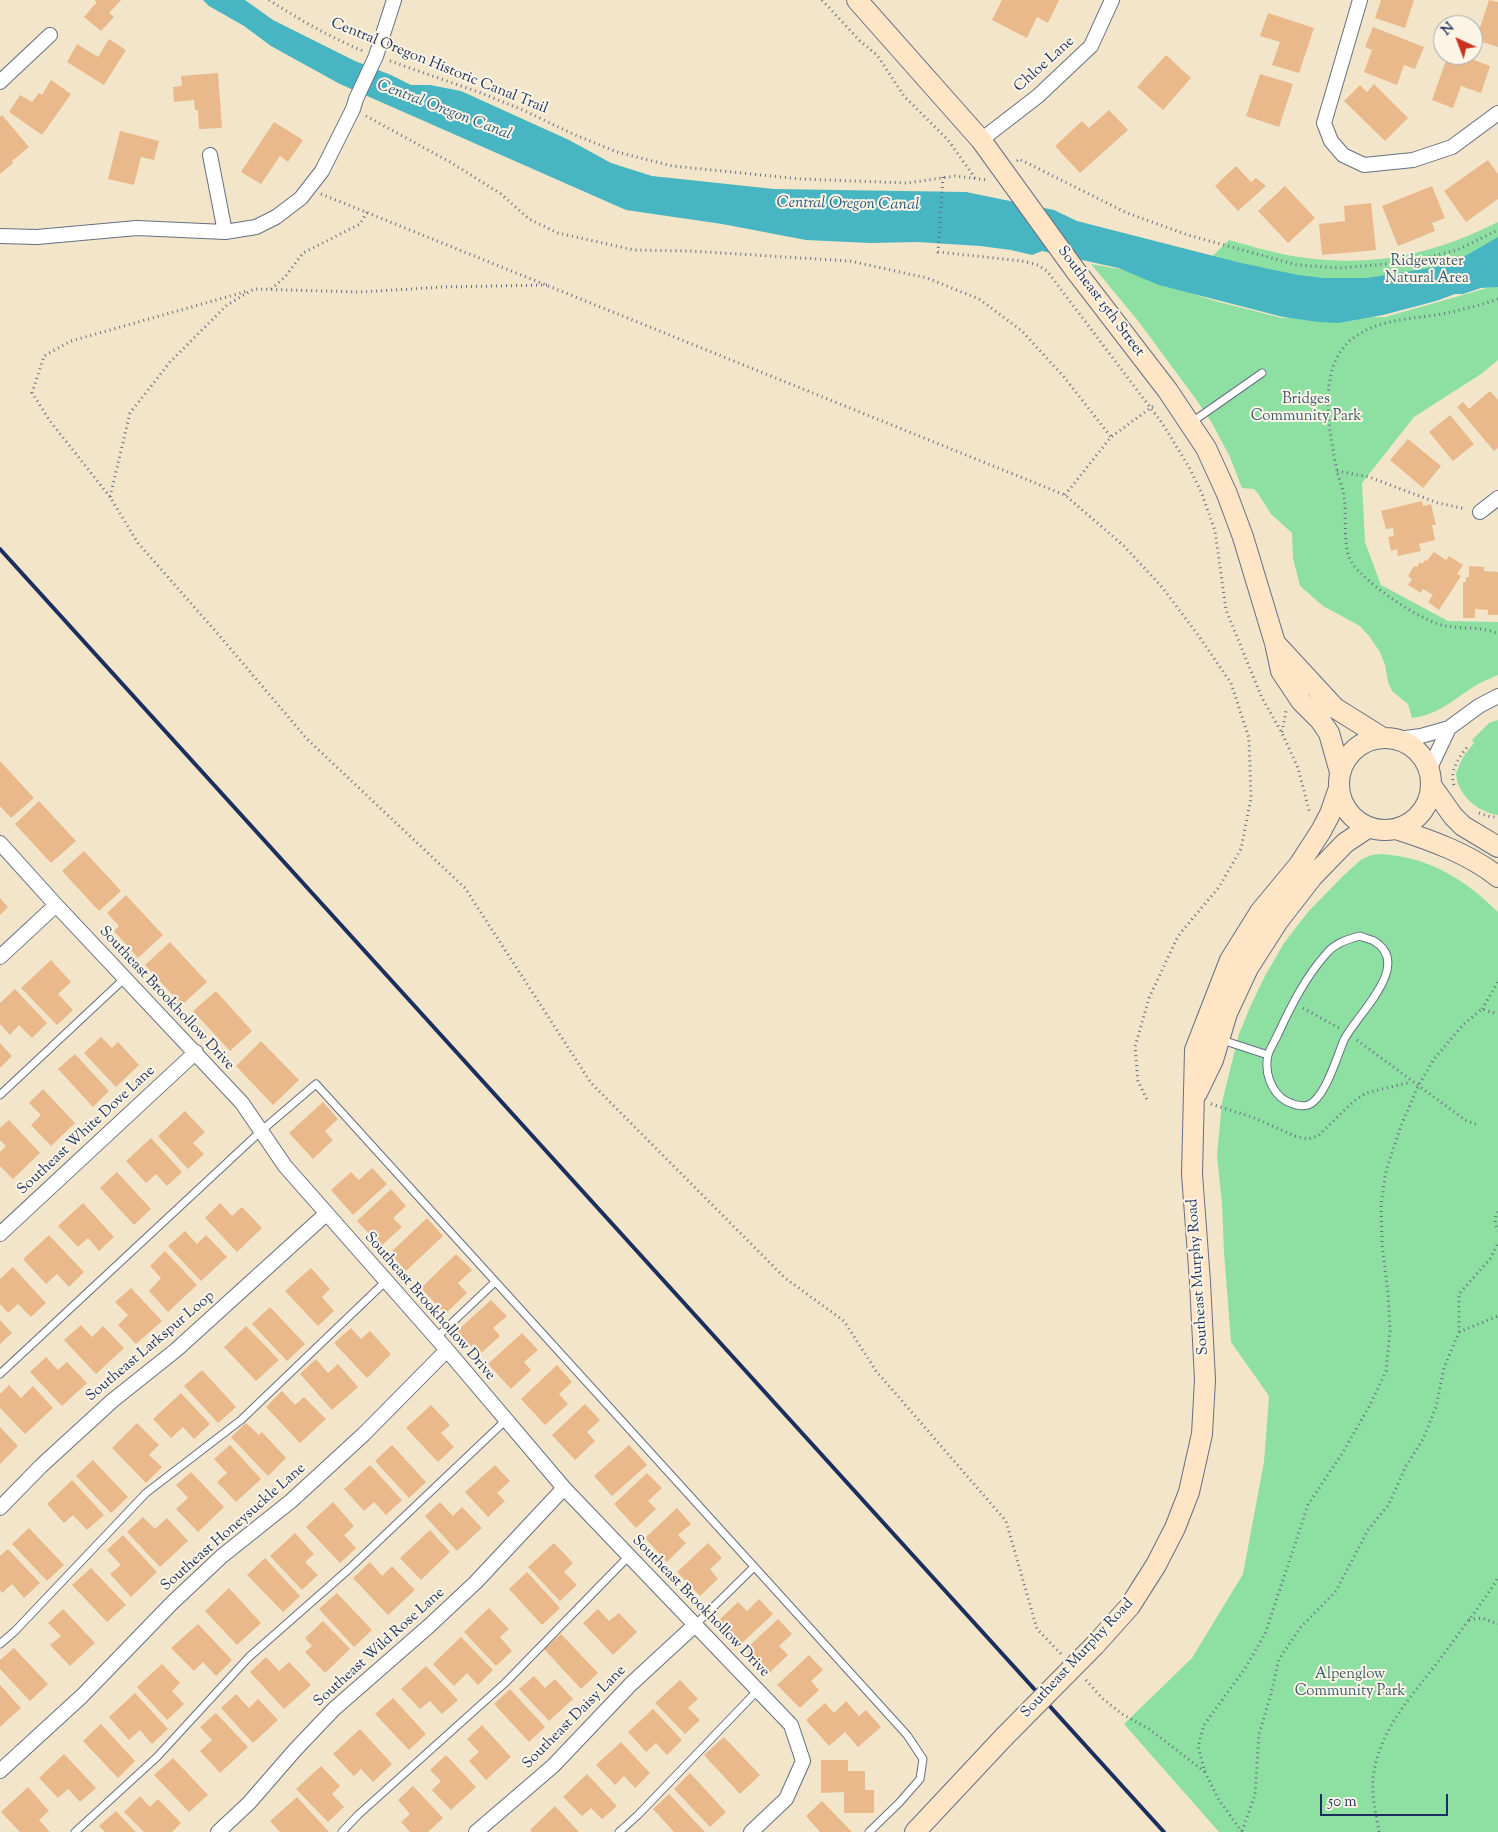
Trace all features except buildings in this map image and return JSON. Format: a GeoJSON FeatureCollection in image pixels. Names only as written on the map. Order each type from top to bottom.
{"type":"FeatureCollection","features":[{"type":"Feature","properties":{"kind":"main road","name":"Southeast 15th Street"},"geometry":{"type":"LineString","coordinates":[[857,0],[981,140],[1075,270],[1170,394],[1206,448],[1227,494],[1243,537],[1275,643],[1281,671],[1301,701],[1320,720],[1329,733],[1340,780]]}},
{"type":"Feature","properties":{"kind":"main road","name":"Southeast 15th Street"},"geometry":{"type":"LineString","coordinates":[[1275,643],[1335,708],[1390,739]]}},
{"type":"Feature","properties":{"kind":"main road"},"geometry":{"type":"LineString","coordinates":[[1430,778],[1428,800],[1421,813],[1410,823],[1396,829],[1382,830],[1369,827],[1358,821],[1348,812],[1342,801],[1340,780],[1346,759],[1356,748],[1368,741],[1390,739],[1412,746],[1423,757],[1430,778],[1453,816],[1463,826],[1498,847]]}},
{"type":"Feature","properties":{"kind":"main road","name":"Southeast Murphy Road"},"geometry":{"type":"LineString","coordinates":[[915,1832],[1130,1606],[1156,1565],[1175,1528],[1189,1492],[1202,1434],[1205,1380],[1192,1174],[1195,1050],[1230,960],[1260,912],[1299,865],[1322,831],[1330,814],[1340,780]]}},
{"type":"Feature","properties":{"kind":"main road","name":"Southeast Murphy Road"},"geometry":{"type":"LineString","coordinates":[[1194,1099],[1213,1060],[1227,1013],[1248,968],[1278,921],[1319,870],[1345,844],[1369,827]]}},
{"type":"Feature","properties":{"kind":"main road"},"geometry":{"type":"LineString","coordinates":[[1396,829],[1429,840],[1462,855],[1498,877]]}},
{"type":"Feature","properties":{"kind":"street"},"geometry":{"type":"LineString","coordinates":[[0,236],[37,237],[137,228],[226,232],[256,227],[276,217],[301,198],[322,172],[375,58],[394,0]]}},
{"type":"Feature","properties":{"kind":"street","name":"Chloe Lane"},"geometry":{"type":"LineString","coordinates":[[981,140],[1038,96],[1091,46],[1112,0]]}},
{"type":"Feature","properties":{"kind":"street"},"geometry":{"type":"LineString","coordinates":[[1360,0],[1324,123],[1331,141],[1343,155],[1364,165],[1413,160],[1452,147],[1498,113]]}},
{"type":"Feature","properties":{"kind":"street"},"geometry":{"type":"LineString","coordinates":[[0,82],[50,35]]}},
{"type":"Feature","properties":{"kind":"street"},"geometry":{"type":"LineString","coordinates":[[210,155],[226,232]]}},
{"type":"Feature","properties":{"kind":"street"},"geometry":{"type":"LineString","coordinates":[[1480,512],[1498,498]]}},
{"type":"Feature","properties":{"kind":"street"},"geometry":{"type":"LineString","coordinates":[[1390,739],[1421,736],[1450,728],[1479,706],[1498,696]]}},
{"type":"Feature","properties":{"kind":"street"},"geometry":{"type":"LineString","coordinates":[[1430,778],[1450,728]]}},
{"type":"Feature","properties":{"kind":"street","name":"Southeast Brookhollow Drive"},"geometry":{"type":"LineString","coordinates":[[0,843],[242,1103],[285,1166],[447,1350],[564,1488],[792,1725],[803,1761],[786,1799],[752,1832]]}},
{"type":"Feature","properties":{"kind":"street"},"geometry":{"type":"LineString","coordinates":[[0,957],[56,905]]}},
{"type":"Feature","properties":{"kind":"street","name":"Southeast White Dove Lane"},"geometry":{"type":"LineString","coordinates":[[0,1234],[196,1052]]}},
{"type":"Feature","properties":{"kind":"street","name":"Southeast Larkspur Loop"},"geometry":{"type":"LineString","coordinates":[[0,1508],[41,1466],[112,1401],[176,1350],[326,1214]]}},
{"type":"Feature","properties":{"kind":"street","name":"Southeast Honeysuckle Lane"},"geometry":{"type":"LineString","coordinates":[[0,1771],[82,1696],[172,1603],[222,1556],[290,1501],[357,1441],[447,1350]]}},
{"type":"Feature","properties":{"kind":"street","name":"Southeast Wild Rose Lane"},"geometry":{"type":"LineString","coordinates":[[218,1832],[249,1803],[334,1709],[476,1582],[564,1488]]}},
{"type":"Feature","properties":{"kind":"street","name":"Southeast Daisy Lane"},"geometry":{"type":"LineString","coordinates":[[476,1832],[553,1766],[631,1684],[695,1625]]}},
{"type":"Feature","properties":{"kind":"lane"},"geometry":{"type":"LineString","coordinates":[[1190,424],[1262,373]]}},
{"type":"Feature","properties":{"kind":"lane"},"geometry":{"type":"LineString","coordinates":[[1360,936],[1374,941],[1386,953],[1389,967],[1382,986],[1348,1033],[1328,1083],[1318,1097],[1308,1105],[1293,1105],[1281,1098],[1271,1086],[1267,1072],[1268,1055],[1294,1003],[1308,978],[1327,952],[1343,941],[1360,936]]}},
{"type":"Feature","properties":{"kind":"lane"},"geometry":{"type":"LineString","coordinates":[[0,1095],[125,978]]}},
{"type":"Feature","properties":{"kind":"lane"},"geometry":{"type":"LineString","coordinates":[[1219,1039],[1268,1055]]}},
{"type":"Feature","properties":{"kind":"lane"},"geometry":{"type":"LineString","coordinates":[[0,1374],[261,1131],[316,1084],[907,1735],[923,1758],[920,1779],[899,1803],[869,1832]]}},
{"type":"Feature","properties":{"kind":"lane"},"geometry":{"type":"LineString","coordinates":[[0,1644],[16,1631],[146,1493],[241,1420],[386,1281]]}},
{"type":"Feature","properties":{"kind":"lane"},"geometry":{"type":"LineString","coordinates":[[436,1338],[495,1282]]}},
{"type":"Feature","properties":{"kind":"lane"},"geometry":{"type":"LineString","coordinates":[[75,1832],[157,1757],[249,1657],[350,1569],[506,1420]]}},
{"type":"Feature","properties":{"kind":"lane"},"geometry":{"type":"LineString","coordinates":[[342,1832],[358,1815],[505,1683],[629,1556]]}},
{"type":"Feature","properties":{"kind":"lane"},"geometry":{"type":"LineString","coordinates":[[695,1625],[754,1567]]}},
{"type":"Feature","properties":{"kind":"lane"},"geometry":{"type":"LineString","coordinates":[[619,1832],[638,1815],[758,1690]]}},
{"type":"Feature","properties":{"kind":"path","name":"Central Oregon Historic Canal Trail"},"geometry":{"type":"LineString","coordinates":[[270,0],[302,21],[375,58],[481,93],[617,152],[672,166],[801,179],[907,183],[955,176],[991,180]]}},
{"type":"Feature","properties":{"kind":"path"},"geometry":{"type":"LineString","coordinates":[[822,0],[860,41],[878,55],[904,96],[948,140],[976,178]]}},
{"type":"Feature","properties":{"kind":"path"},"geometry":{"type":"LineString","coordinates":[[354,104],[501,194],[529,219],[558,233],[634,250],[690,251],[850,261],[927,278],[979,299],[1022,331],[1064,377],[1111,437]]}},
{"type":"Feature","properties":{"kind":"path"},"geometry":{"type":"LineString","coordinates":[[1019,160],[1127,213],[1188,235],[1297,265],[1340,268],[1410,262],[1457,250],[1498,230]]}},
{"type":"Feature","properties":{"kind":"path"},"geometry":{"type":"LineString","coordinates":[[943,177],[938,252],[1022,261],[1038,265],[1047,271],[1150,408],[1182,454],[1208,508],[1218,546],[1226,610],[1262,698],[1282,733],[1298,768],[1310,813],[1308,818]]}},
{"type":"Feature","properties":{"kind":"path"},"geometry":{"type":"LineString","coordinates":[[308,189],[1065,494],[1124,546],[1162,587],[1231,683],[1249,738],[1251,798],[1241,849],[1219,887],[1178,936],[1149,998],[1136,1047],[1138,1081],[1148,1102]]}},
{"type":"Feature","properties":{"kind":"path"},"geometry":{"type":"LineString","coordinates":[[270,289],[285,277],[303,253],[360,224],[367,212]]}},
{"type":"Feature","properties":{"kind":"path"},"geometry":{"type":"LineString","coordinates":[[548,285],[443,287],[360,292],[254,290],[71,340],[44,356],[32,393],[50,421],[110,497],[138,543],[307,739],[465,888],[592,1083],[784,1278],[844,1322],[876,1371],[1006,1521],[1037,1629],[1064,1657]]}},
{"type":"Feature","properties":{"kind":"path"},"geometry":{"type":"LineString","coordinates":[[110,497],[130,413],[170,362],[227,305],[254,290]]}},
{"type":"Feature","properties":{"kind":"path"},"geometry":{"type":"LineString","coordinates":[[1498,299],[1447,313],[1381,324],[1359,334],[1343,348],[1335,363],[1329,381],[1327,403],[1337,471],[1344,493],[1349,557],[1360,573],[1398,603],[1426,620],[1443,626],[1484,630],[1498,634]]}},
{"type":"Feature","properties":{"kind":"path"},"geometry":{"type":"LineString","coordinates":[[1065,494],[1111,437],[1170,394]]}},
{"type":"Feature","properties":{"kind":"path"},"geometry":{"type":"LineString","coordinates":[[1337,471],[1369,477],[1438,503],[1480,512]]}},
{"type":"Feature","properties":{"kind":"path"},"geometry":{"type":"LineString","coordinates":[[1457,790],[1453,780],[1454,769],[1459,757],[1467,747]]}},
{"type":"Feature","properties":{"kind":"path"},"geometry":{"type":"LineString","coordinates":[[1474,810],[1491,817],[1498,817]]}},
{"type":"Feature","properties":{"kind":"path"},"geometry":{"type":"LineString","coordinates":[[1498,982],[1482,1009],[1450,1038],[1434,1059],[1418,1086],[1401,1126],[1386,1171],[1381,1205],[1382,1244],[1388,1293],[1389,1321],[1386,1371],[1343,1452],[1308,1505],[1265,1634],[1246,1667],[1204,1725],[1198,1747],[1205,1772],[1219,1800],[1242,1832],[1255,1795],[1259,1734],[1279,1658],[1301,1627],[1336,1591],[1368,1530],[1389,1504],[1406,1466],[1423,1439],[1436,1407],[1444,1368],[1459,1332],[1459,1294],[1490,1259],[1498,1243]]}},
{"type":"Feature","properties":{"kind":"path"},"geometry":{"type":"LineString","coordinates":[[1294,1003],[1348,1033],[1465,1120],[1477,1125]]}},
{"type":"Feature","properties":{"kind":"path"},"geometry":{"type":"LineString","coordinates":[[1482,1009],[1498,1014]]}},
{"type":"Feature","properties":{"kind":"path"},"geometry":{"type":"LineString","coordinates":[[1498,1212],[1495,1223],[1498,1231]]}},
{"type":"Feature","properties":{"kind":"path"},"geometry":{"type":"LineString","coordinates":[[1459,1332],[1498,1316]]}},
{"type":"Feature","properties":{"kind":"path"},"geometry":{"type":"LineString","coordinates":[[1379,1832],[1374,1773],[1382,1744],[1408,1697],[1433,1668],[1498,1577]]}},
{"type":"Feature","properties":{"kind":"path"},"geometry":{"type":"LineString","coordinates":[[1468,1621],[1482,1618],[1498,1624]]}},
{"type":"Feature","properties":{"kind":"path"},"geometry":{"type":"LineString","coordinates":[[1083,1678],[1103,1699],[1122,1714],[1150,1729],[1205,1772]]}},
{"type":"Feature","properties":{"kind":"green space","name":"Ridgewater Natural Area"},"geometry":{"type":"Polygon","coordinates":[[[1498,222],[1498,265],[1431,290],[1196,272],[1229,240],[1297,257],[1358,261],[1382,259],[1429,249],[1475,233],[1498,222]]]}},
{"type":"Feature","properties":{"kind":"green space","name":"Bridges Community Park"},"geometry":{"type":"Polygon","coordinates":[[[1091,264],[1119,269],[1215,301],[1282,318],[1385,317],[1498,285],[1498,360],[1481,374],[1414,417],[1362,483],[1365,542],[1381,585],[1448,621],[1498,622],[1498,675],[1480,683],[1440,709],[1412,718],[1408,704],[1392,691],[1380,652],[1369,636],[1360,626],[1323,606],[1300,586],[1293,558],[1292,533],[1271,514],[1254,489],[1242,488],[1230,457],[1198,402],[1139,322],[1091,264]]]}},
{"type":"Feature","properties":{"kind":"green space"},"geometry":{"type":"Polygon","coordinates":[[[1498,720],[1498,815],[1476,806],[1464,795],[1457,781],[1456,773],[1463,757],[1474,743],[1472,740],[1489,723],[1498,720]]]}},
{"type":"Feature","properties":{"kind":"green space","name":"Alpenglow Community Park"},"geometry":{"type":"Polygon","coordinates":[[[1382,854],[1416,860],[1446,872],[1485,900],[1498,912],[1498,1832],[1219,1832],[1124,1724],[1192,1658],[1243,1574],[1264,1462],[1269,1396],[1231,1342],[1217,1156],[1222,1102],[1239,1034],[1265,976],[1284,943],[1308,912],[1343,876],[1362,859],[1382,854]]]}},
{"type":"Feature","properties":{"kind":"water","name":"Central Oregon Canal"},"geometry":{"type":"Polygon","coordinates":[[[203,0],[245,0],[273,20],[355,61],[411,85],[430,85],[461,91],[569,140],[611,163],[652,176],[774,189],[966,192],[1054,210],[1077,221],[1241,263],[1298,275],[1323,278],[1367,278],[1436,267],[1467,255],[1498,237],[1498,287],[1481,288],[1463,294],[1455,294],[1383,315],[1338,323],[1319,322],[1283,317],[1159,285],[1118,268],[1042,251],[1032,255],[980,246],[918,242],[870,243],[806,240],[722,224],[626,210],[340,84],[271,46],[244,26],[209,6],[203,0]]]}},
{"type":"Feature","properties":{"kind":"railway"},"geometry":{"type":"LineString","coordinates":[[0,549],[1164,1832]]}}]}
